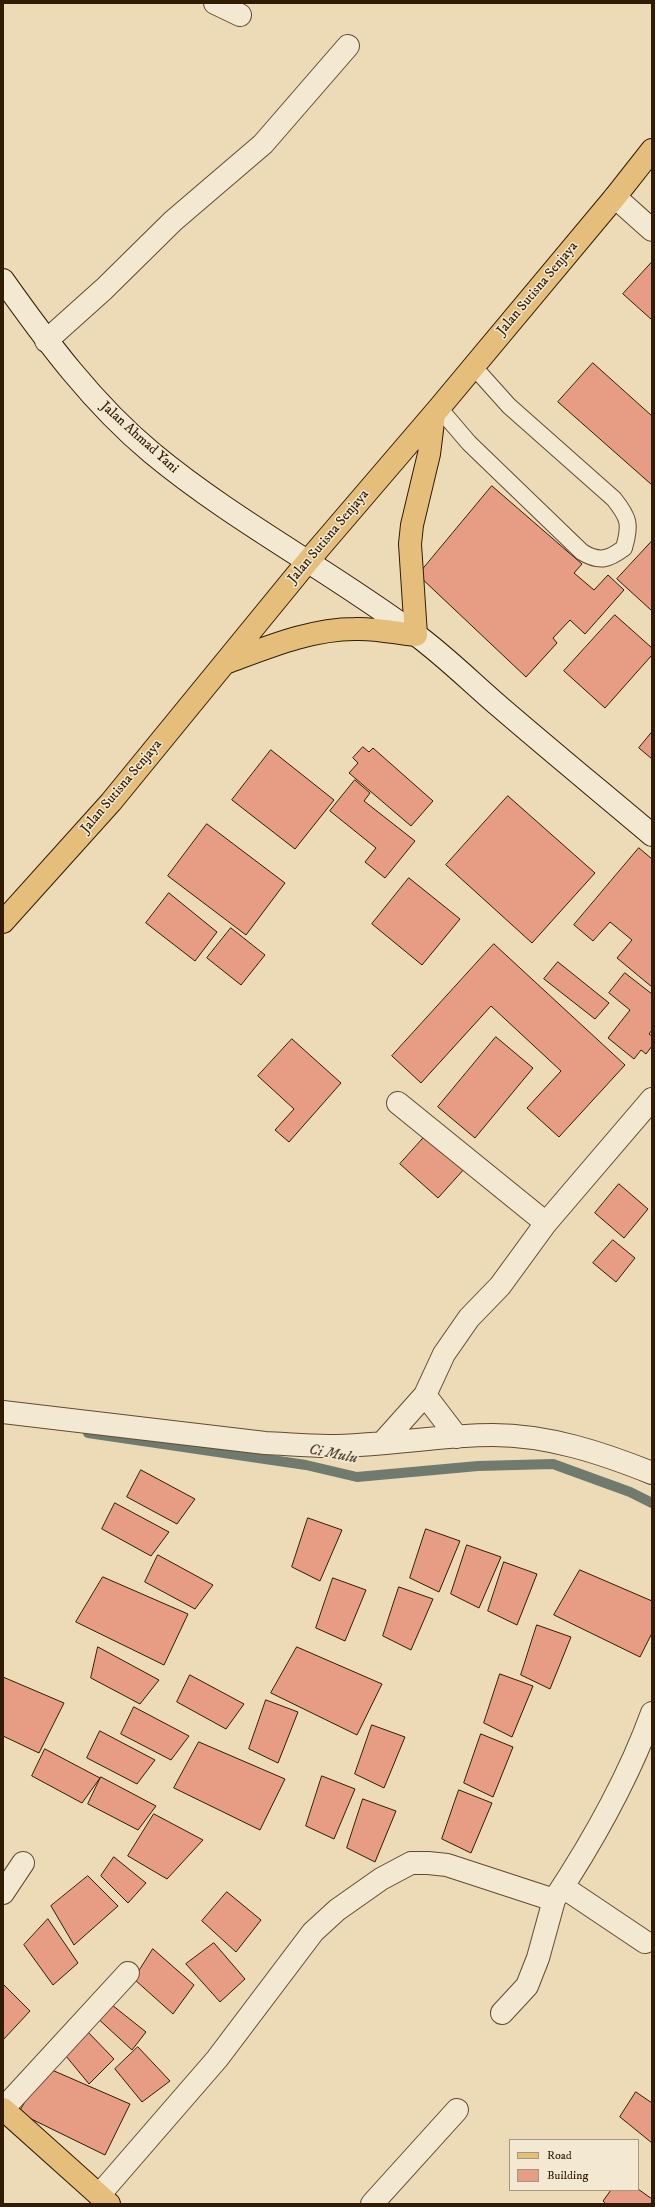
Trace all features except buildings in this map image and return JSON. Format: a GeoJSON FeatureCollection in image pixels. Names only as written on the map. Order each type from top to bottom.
{"type":"FeatureCollection","features":[{"type":"Feature","properties":{"kind":"main road","name":"Jalan Sutisna Senjaya"},"geometry":{"type":"LineString","coordinates":[[3,922],[111,802],[308,561],[437,411],[615,197],[652,150]]}},
{"type":"Feature","properties":{"kind":"main road"},"geometry":{"type":"LineString","coordinates":[[224,664],[268,647],[325,632],[355,629],[416,634],[410,544],[412,525],[429,454],[437,411]]}},
{"type":"Feature","properties":{"kind":"main road"},"geometry":{"type":"LineString","coordinates":[[3,2109],[105,2199]]}},
{"type":"Feature","properties":{"kind":"street"},"geometry":{"type":"LineString","coordinates":[[215,3],[240,15]]}},
{"type":"Feature","properties":{"kind":"street"},"geometry":{"type":"LineString","coordinates":[[46,341],[104,289],[173,221],[263,144],[348,46]]}},
{"type":"Feature","properties":{"kind":"street"},"geometry":{"type":"LineString","coordinates":[[615,197],[652,230]]}},
{"type":"Feature","properties":{"kind":"street","name":"Jalan Ahmad Yani"},"geometry":{"type":"LineString","coordinates":[[3,280],[46,341],[102,406],[151,452],[241,519],[308,561],[416,634],[652,834]]}},
{"type":"Feature","properties":{"kind":"street"},"geometry":{"type":"LineString","coordinates":[[383,1442],[425,1395],[444,1354],[469,1318],[500,1286],[546,1223],[652,1099]]}},
{"type":"Feature","properties":{"kind":"street"},"geometry":{"type":"LineString","coordinates":[[398,1103],[546,1223]]}},
{"type":"Feature","properties":{"kind":"street"},"geometry":{"type":"LineString","coordinates":[[425,1395],[456,1437]]}},
{"type":"Feature","properties":{"kind":"street"},"geometry":{"type":"LineString","coordinates":[[3,1412],[266,1443],[330,1446],[456,1437],[494,1435],[515,1436],[574,1446],[610,1456],[652,1474]]}},
{"type":"Feature","properties":{"kind":"street"},"geometry":{"type":"LineString","coordinates":[[502,2013],[527,1986],[538,1958],[558,1894],[618,1793],[641,1744],[652,1712]]}},
{"type":"Feature","properties":{"kind":"street"},"geometry":{"type":"LineString","coordinates":[[3,1893],[23,1863]]}},
{"type":"Feature","properties":{"kind":"street"},"geometry":{"type":"LineString","coordinates":[[105,2199],[217,2059],[312,1932],[337,1910],[381,1879],[412,1863],[428,1863],[459,1869],[558,1894],[645,1942]]}},
{"type":"Feature","properties":{"kind":"street"},"geometry":{"type":"LineString","coordinates":[[3,2109],[128,1973]]}},
{"type":"Feature","properties":{"kind":"street"},"geometry":{"type":"LineString","coordinates":[[372,2204],[457,2110]]}},
{"type":"Feature","properties":{"kind":"lane"},"geometry":{"type":"LineString","coordinates":[[437,411],[582,552],[592,558],[609,559],[624,548],[629,531],[626,515],[614,499],[509,406],[474,366]]}},
{"type":"Feature","properties":{"kind":"waterway","name":"Ci Mulu"},"geometry":{"type":"LineString","coordinates":[[88,1433],[306,1465],[357,1477],[478,1466],[553,1464],[630,1492],[652,1503]]}}]}
